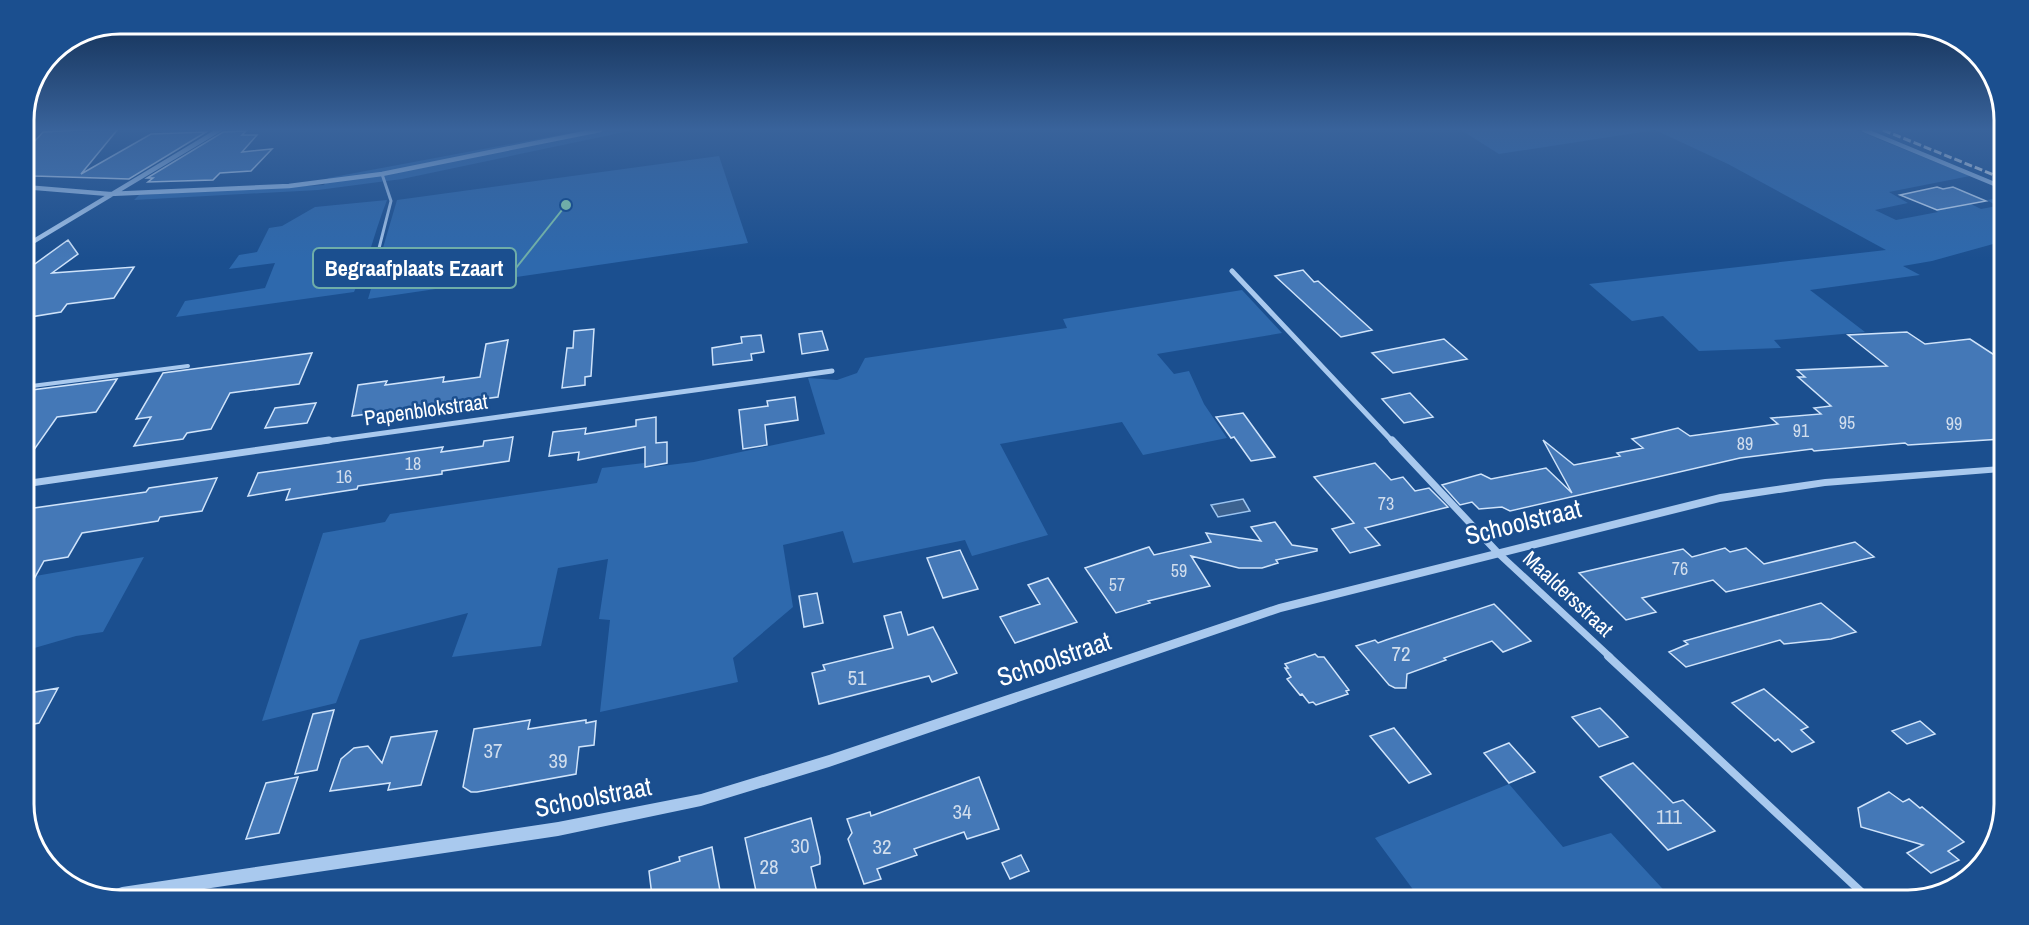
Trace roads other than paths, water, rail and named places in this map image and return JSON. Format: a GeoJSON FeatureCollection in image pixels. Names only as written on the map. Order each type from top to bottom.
{"type":"FeatureCollection","features":[{"type":"Feature","properties":{"kind":"street"},"geometry":{"type":"LineString","coordinates":[[35,240],[144,173]]}},
{"type":"Feature","properties":{"kind":"street"},"geometry":{"type":"LineString","coordinates":[[35,188],[109,194],[289,186],[386,173]]}},
{"type":"Feature","properties":{"kind":"street"},"geometry":{"type":"LineString","coordinates":[[1969,173],[1994,184]]}},
{"type":"Feature","properties":{"kind":"street","name":"Maaldersstraat"},"geometry":{"type":"LineString","coordinates":[[1232,271],[1498,553],[1859,890]]}},
{"type":"Feature","properties":{"kind":"street","name":"Papenblokstraat"},"geometry":{"type":"LineString","coordinates":[[35,482],[832,371]]}},
{"type":"Feature","properties":{"kind":"street","name":"Schoolstraat"},"geometry":{"type":"LineString","coordinates":[[149,890],[558,829],[701,800],[829,761],[1279,608],[1755,492],[1843,480],[1994,469]]}},
{"type":"Feature","properties":{"kind":"lane"},"geometry":{"type":"LineString","coordinates":[[376,260],[392,201],[382,174]]}},
{"type":"Feature","properties":{"kind":"lane"},"geometry":{"type":"LineString","coordinates":[[35,386],[188,366]]}},
{"type":"Feature","properties":{"kind":"railway"},"geometry":{"type":"LineString","coordinates":[[1990,173],[1994,175]]}},
{"type":"Feature","properties":{"kind":"place","name":"Begraafplaats Ezaart"},"geometry":{"type":"Point","coordinates":[566,205]}}]}
